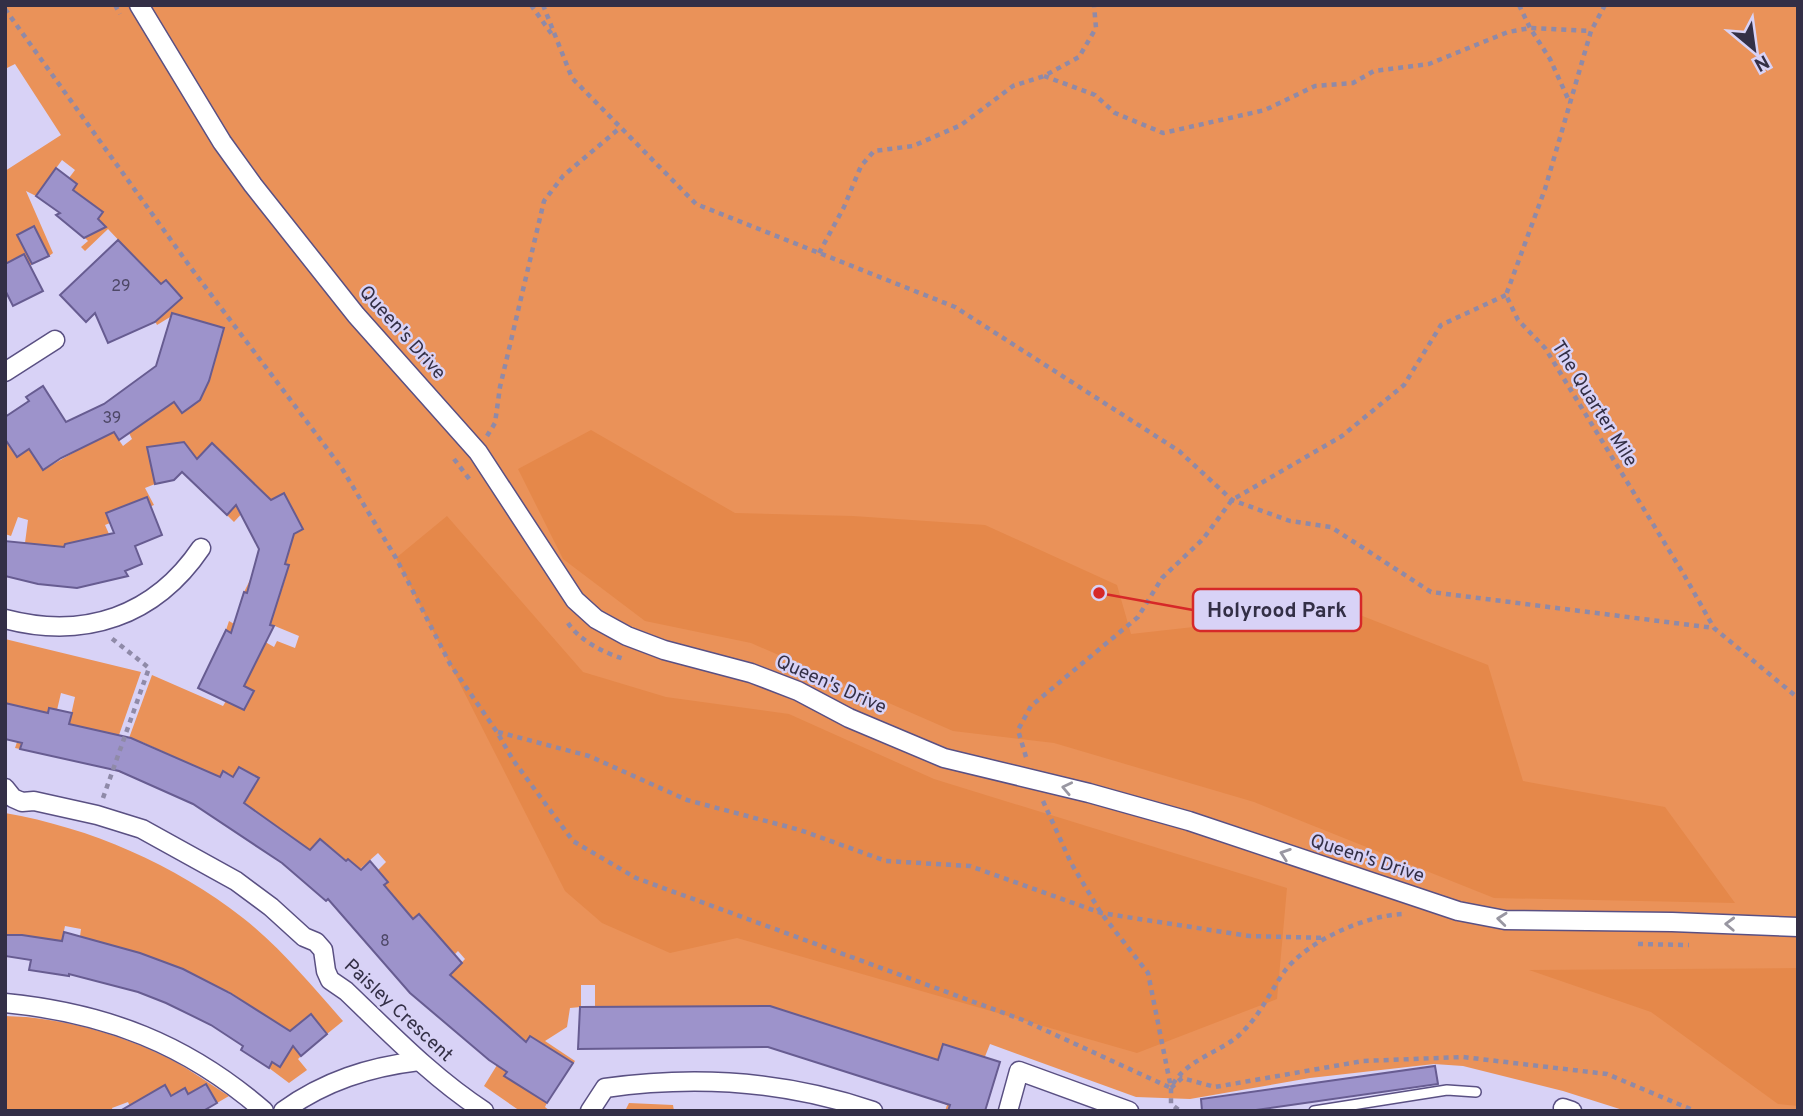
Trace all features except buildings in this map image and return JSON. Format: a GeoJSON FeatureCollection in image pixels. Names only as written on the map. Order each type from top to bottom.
{"type":"FeatureCollection","features":[{"type":"Feature","properties":{"kind":"street","name":"Queen's Drive"},"geometry":{"type":"LineString","coordinates":[[139,5],[222,142],[253,186],[356,315],[478,452],[508,494],[564,585],[583,608],[612,629],[664,650],[751,673],[798,691],[849,718],[944,758],[1032,789],[1089,793],[1189,821],[1458,911],[1505,920],[1798,927]]}},
{"type":"Feature","properties":{"kind":"street"},"geometry":{"type":"LineString","coordinates":[[5,372],[55,340]]}},
{"type":"Feature","properties":{"kind":"street"},"geometry":{"type":"LineString","coordinates":[[5,619],[22,624],[61,627],[94,624],[127,613],[157,596],[183,572],[201,548]]}},
{"type":"Feature","properties":{"kind":"street","name":"Paisley Crescent"},"geometry":{"type":"LineString","coordinates":[[5,788],[13,798],[22,802],[34,801],[97,815],[142,829],[236,881],[271,907],[304,937],[320,946],[330,980],[346,991],[419,1061],[458,1094],[484,1111]]}},
{"type":"Feature","properties":{"kind":"street"},"geometry":{"type":"LineString","coordinates":[[5,1003],[50,1007],[106,1021],[167,1045],[204,1065],[243,1092],[264,1111]]}},
{"type":"Feature","properties":{"kind":"street"},"geometry":{"type":"LineString","coordinates":[[283,1111],[334,1081],[365,1070],[419,1061]]}},
{"type":"Feature","properties":{"kind":"street"},"geometry":{"type":"LineString","coordinates":[[1007,1111],[1020,1071],[1129,1111]]}},
{"type":"Feature","properties":{"kind":"street"},"geometry":{"type":"LineString","coordinates":[[590,1111],[604,1088],[699,1081],[781,1088],[828,1097],[873,1111]]}},
{"type":"Feature","properties":{"kind":"lane"},"geometry":{"type":"LineString","coordinates":[[1314,1111],[1447,1090],[1476,1092]]}},
{"type":"Feature","properties":{"kind":"path"},"geometry":{"type":"LineString","coordinates":[[114,5],[122,17]]}},
{"type":"Feature","properties":{"kind":"path"},"geometry":{"type":"LineString","coordinates":[[531,5],[558,43]]}},
{"type":"Feature","properties":{"kind":"path"},"geometry":{"type":"LineString","coordinates":[[543,5],[572,78],[696,204],[955,307],[1179,451],[1232,500],[1290,520],[1331,527],[1431,592],[1714,628]]}},
{"type":"Feature","properties":{"kind":"path"},"geometry":{"type":"LineString","coordinates":[[819,253],[845,207],[861,166],[874,151],[913,146],[961,125],[1013,86],[1044,76],[1079,57],[1096,28],[1094,5]]}},
{"type":"Feature","properties":{"kind":"path"},"geometry":{"type":"LineString","coordinates":[[1519,5],[1530,29],[1550,59],[1570,104]]}},
{"type":"Feature","properties":{"kind":"path"},"geometry":{"type":"LineString","coordinates":[[1180,1111],[1171,1104],[1171,1087],[1148,973],[1101,913],[1071,863],[1043,801],[1032,789],[1018,730],[1031,706],[1138,617],[1162,578],[1202,539],[1232,500],[1342,436],[1404,385],[1441,325],[1506,295],[1545,189],[1591,31],[1605,5]]}},
{"type":"Feature","properties":{"kind":"path"},"geometry":{"type":"LineString","coordinates":[[6,7],[191,268],[341,467],[396,558],[450,664],[498,732],[513,760],[573,841],[636,878],[1023,1020],[1171,1087]]}},
{"type":"Feature","properties":{"kind":"path"},"geometry":{"type":"LineString","coordinates":[[1044,76],[1095,95],[1115,113],[1163,133],[1265,110],[1315,86],[1353,83],[1374,71],[1429,64],[1508,32],[1530,29],[1591,31]]}},
{"type":"Feature","properties":{"kind":"path"},"geometry":{"type":"LineString","coordinates":[[478,452],[495,423],[500,387],[544,201],[562,176],[621,127]]}},
{"type":"Feature","properties":{"kind":"path","name":"The Quarter Mile"},"geometry":{"type":"LineString","coordinates":[[1506,295],[1518,320],[1545,348],[1714,628],[1798,698]]}},
{"type":"Feature","properties":{"kind":"path"},"geometry":{"type":"LineString","coordinates":[[451,454],[475,488]]}},
{"type":"Feature","properties":{"kind":"path"},"geometry":{"type":"LineString","coordinates":[[568,622],[574,632],[610,655],[635,662]]}},
{"type":"Feature","properties":{"kind":"path"},"geometry":{"type":"LineString","coordinates":[[94,624],[149,668],[97,815]]}},
{"type":"Feature","properties":{"kind":"path"},"geometry":{"type":"LineString","coordinates":[[1790,691],[1798,688]]}},
{"type":"Feature","properties":{"kind":"path"},"geometry":{"type":"LineString","coordinates":[[498,732],[589,756],[687,800],[800,830],[886,861],[970,866],[1101,913],[1249,936],[1326,938]]}},
{"type":"Feature","properties":{"kind":"path"},"geometry":{"type":"LineString","coordinates":[[1032,789],[1043,801],[1056,805]]}},
{"type":"Feature","properties":{"kind":"path"},"geometry":{"type":"LineString","coordinates":[[1171,1087],[1178,1075],[1216,1052],[1257,1017],[1287,969],[1305,950],[1326,938],[1384,915],[1413,913],[1400,909]]}},
{"type":"Feature","properties":{"kind":"path"},"geometry":{"type":"LineString","coordinates":[[1633,944],[1699,946]]}},
{"type":"Feature","properties":{"kind":"path"},"geometry":{"type":"LineString","coordinates":[[1171,1087],[1182,1078],[1215,1087],[1363,1061],[1463,1057],[1607,1074],[1695,1111]]}},
{"type":"Feature","properties":{"kind":"shaded area"},"geometry":{"type":"Polygon","coordinates":[[[5,5],[1798,5],[1798,1111],[1626,1111],[1563,1091],[1463,1066],[1434,1064],[1310,1078],[1190,1099],[1136,1097],[990,1044],[984,1059],[948,1111],[945,1111],[947,1105],[942,1103],[959,1049],[943,1044],[938,1060],[782,1010],[770,1048],[762,1047],[762,1007],[595,1007],[595,985],[581,985],[581,1007],[570,1008],[567,1027],[545,1041],[575,1061],[573,1064],[530,1036],[505,1075],[547,1103],[545,1107],[550,1111],[520,1111],[484,1086],[507,1049],[449,976],[465,959],[458,951],[455,954],[449,948],[431,963],[427,923],[420,915],[413,919],[378,891],[388,882],[378,870],[386,862],[378,853],[360,869],[348,859],[340,868],[329,847],[320,839],[301,860],[225,793],[229,774],[223,771],[219,777],[142,742],[127,775],[117,771],[152,675],[223,706],[226,701],[244,710],[253,691],[235,682],[245,662],[254,666],[260,655],[251,651],[254,643],[226,630],[229,621],[274,647],[277,641],[295,648],[299,636],[270,624],[277,602],[244,592],[250,580],[282,589],[289,565],[285,564],[288,556],[273,552],[273,549],[291,548],[287,538],[303,529],[247,513],[245,510],[234,522],[227,515],[232,464],[204,494],[196,486],[225,455],[212,443],[197,459],[184,442],[148,450],[155,484],[145,488],[154,505],[142,510],[138,500],[106,513],[110,523],[105,525],[109,534],[65,544],[64,547],[25,543],[28,520],[18,517],[11,536],[5,534],[5,445],[8,443],[17,457],[29,449],[43,470],[78,450],[104,418],[123,446],[132,439],[129,433],[163,409],[168,393],[182,413],[200,400],[214,365],[201,349],[217,353],[224,328],[175,314],[157,325],[155,321],[182,298],[166,280],[139,303],[103,271],[126,248],[108,229],[85,251],[81,247],[88,241],[84,237],[82,197],[63,221],[59,218],[62,214],[58,211],[77,184],[69,178],[75,170],[62,160],[36,196],[26,191],[53,253],[49,256],[34,226],[18,234],[33,272],[23,277],[11,261],[5,264],[5,171],[61,135],[15,64],[5,69],[5,5]]]}},
{"type":"Feature","properties":{"kind":"shaded area"},"geometry":{"type":"Polygon","coordinates":[[[591,430],[735,513],[853,516],[985,525],[1117,585],[1131,634],[1347,610],[1488,665],[1523,781],[1665,807],[1735,903],[1494,898],[1254,802],[1054,743],[953,731],[751,643],[645,621],[563,559],[518,469],[591,430]]]}},
{"type":"Feature","properties":{"kind":"shaded area"},"geometry":{"type":"Polygon","coordinates":[[[447,516],[583,672],[666,697],[789,714],[934,779],[1287,888],[1277,999],[1137,1053],[737,938],[670,953],[602,923],[565,891],[396,558],[447,516]]]}},
{"type":"Feature","properties":{"kind":"shaded area"},"geometry":{"type":"Polygon","coordinates":[[[5,639],[141,672],[119,735],[82,727],[67,733],[75,697],[61,693],[57,710],[49,708],[45,728],[27,724],[20,749],[15,748],[17,742],[12,741],[5,703],[5,639]]]}},
{"type":"Feature","properties":{"kind":"shaded area"},"geometry":{"type":"Polygon","coordinates":[[[5,813],[69,828],[100,839],[189,881],[257,930],[295,967],[343,1021],[327,1034],[310,1014],[285,1036],[301,1056],[298,1059],[307,1070],[289,1083],[269,1068],[272,1062],[289,1053],[243,1046],[232,1039],[252,1007],[228,991],[209,1019],[212,984],[141,953],[129,984],[79,944],[81,929],[65,926],[62,941],[30,936],[26,957],[7,956],[5,813]]]}},
{"type":"Feature","properties":{"kind":"shaded area"},"geometry":{"type":"Polygon","coordinates":[[[1798,968],[1798,1106],[1778,1104],[1651,1012],[1529,970],[1798,968]]]}},
{"type":"Feature","properties":{"kind":"shaded area"},"geometry":{"type":"Polygon","coordinates":[[[5,1016],[69,1023],[131,1042],[178,1063],[229,1096],[217,1103],[206,1084],[191,1092],[202,1111],[198,1111],[185,1088],[171,1096],[165,1086],[132,1111],[128,1102],[112,1108],[113,1111],[5,1111],[5,1016]]]}},
{"type":"Feature","properties":{"kind":"shaded area"},"geometry":{"type":"Polygon","coordinates":[[[629,1103],[673,1105],[674,1111],[625,1111],[629,1103]]]}},
{"type":"Feature","properties":{"kind":"place","name":"Holyrood Park"},"geometry":{"type":"Point","coordinates":[1099,593]}}]}
